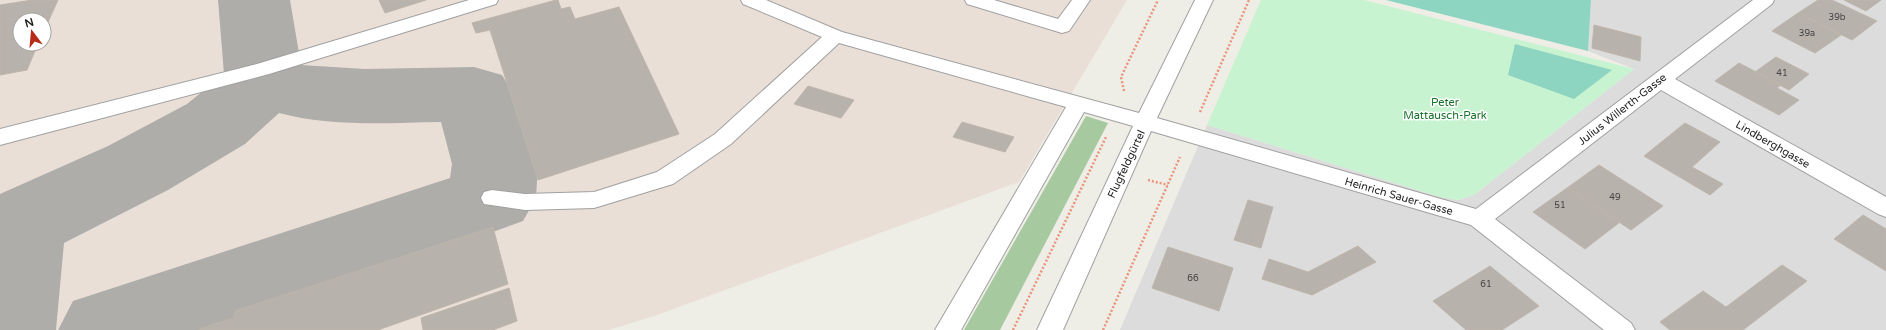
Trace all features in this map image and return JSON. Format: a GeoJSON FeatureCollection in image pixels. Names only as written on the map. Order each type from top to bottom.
{"type":"FeatureCollection","features":[{"type":"Feature","properties":{"kind":"street"},"geometry":{"type":"LineString","coordinates":[[0,138],[262,69],[489,0]]}},
{"type":"Feature","properties":{"kind":"street","name":"Heinrich Sauer-Gasse"},"geometry":{"type":"LineString","coordinates":[[750,0],[835,36],[1145,122],[1479,220],[1622,330]]}},
{"type":"Feature","properties":{"kind":"street"},"geometry":{"type":"LineString","coordinates":[[974,0],[1062,27],[1081,0]]}},
{"type":"Feature","properties":{"kind":"street","name":"Flugfeldgürtel"},"geometry":{"type":"LineString","coordinates":[[1050,330],[1145,122],[1204,0]]}},
{"type":"Feature","properties":{"kind":"street","name":"Julius Willerth-Gasse"},"geometry":{"type":"LineString","coordinates":[[1479,220],[1765,0]]}},
{"type":"Feature","properties":{"kind":"street"},"geometry":{"type":"LineString","coordinates":[[492,198],[525,202],[594,200],[665,178],[723,139],[782,83],[835,36]]}},
{"type":"Feature","properties":{"kind":"street","name":"Lindberghgasse"},"geometry":{"type":"LineString","coordinates":[[1660,80],[1886,208]]}},
{"type":"Feature","properties":{"kind":"street"},"geometry":{"type":"LineString","coordinates":[[948,330],[1078,104]]}},
{"type":"Feature","properties":{"kind":"path"},"geometry":{"type":"LineString","coordinates":[[1013,330],[1117,115],[1125,96],[1121,77],[1158,0]]}},
{"type":"Feature","properties":{"kind":"path"},"geometry":{"type":"LineString","coordinates":[[1103,330],[1249,0]]}},
{"type":"Feature","properties":{"kind":"shaded area"},"geometry":{"type":"Polygon","coordinates":[[[0,0],[1127,0],[1019,182],[657,315],[609,330],[0,330],[0,0]]]}},
{"type":"Feature","properties":{"kind":"shaded area"},"geometry":{"type":"Polygon","coordinates":[[[1591,0],[1886,0],[1886,330],[1120,330],[1207,125],[1440,197],[1458,200],[1474,195],[1634,69],[1588,51],[1591,0]]]}},
{"type":"Feature","properties":{"kind":"green space","name":"Peter Mattausch-Park"},"geometry":{"type":"Polygon","coordinates":[[[1261,0],[1364,0],[1634,69],[1474,195],[1458,200],[1440,197],[1207,125],[1261,0]]]}},
{"type":"Feature","properties":{"kind":"green space"},"geometry":{"type":"Polygon","coordinates":[[[1386,0],[1591,0],[1588,51],[1386,0]]]}},
{"type":"Feature","properties":{"kind":"green space"},"geometry":{"type":"Polygon","coordinates":[[[1515,44],[1612,70],[1574,99],[1508,75],[1515,44]]]}},
{"type":"Feature","properties":{"kind":"green space"},"geometry":{"type":"Polygon","coordinates":[[[1086,116],[1108,123],[1000,330],[964,330],[1086,116]]]}},
{"type":"Feature","properties":{"kind":"building"},"geometry":{"type":"Polygon","coordinates":[[[32,0],[58,0],[52,13],[52,12],[12,12],[12,52],[35,52],[27,70],[0,75],[0,5],[32,0]]]}},
{"type":"Feature","properties":{"kind":"building"},"geometry":{"type":"Polygon","coordinates":[[[379,0],[426,0],[385,13],[379,0]]]}},
{"type":"Feature","properties":{"kind":"building"},"geometry":{"type":"Polygon","coordinates":[[[558,0],[561,9],[570,7],[575,19],[619,7],[679,134],[538,180],[490,30],[476,33],[472,23],[558,0]]]}},
{"type":"Feature","properties":{"kind":"building"},"geometry":{"type":"Polygon","coordinates":[[[1818,0],[1832,0],[1877,21],[1852,40],[1798,13],[1818,0]]]}},
{"type":"Feature","properties":{"kind":"building"},"geometry":{"type":"Polygon","coordinates":[[[1844,0],[1881,0],[1866,11],[1844,0]]]}},
{"type":"Feature","properties":{"kind":"building"},"geometry":{"type":"Polygon","coordinates":[[[1798,13],[1841,35],[1815,53],[1772,31],[1798,13]]]}},
{"type":"Feature","properties":{"kind":"building"},"geometry":{"type":"Polygon","coordinates":[[[1594,25],[1641,37],[1640,61],[1592,48],[1594,25]]]}},
{"type":"Feature","properties":{"kind":"building"},"geometry":{"type":"Polygon","coordinates":[[[1776,57],[1809,74],[1789,90],[1755,72],[1776,57]]]}},
{"type":"Feature","properties":{"kind":"building"},"geometry":{"type":"Polygon","coordinates":[[[1739,63],[1781,85],[1777,88],[1799,100],[1779,115],[1715,81],[1739,63]]]}},
{"type":"Feature","properties":{"kind":"building"},"geometry":{"type":"Polygon","coordinates":[[[808,86],[854,100],[841,118],[794,104],[808,86]]]}},
{"type":"Feature","properties":{"kind":"building"},"geometry":{"type":"Polygon","coordinates":[[[962,122],[1014,137],[1005,152],[953,137],[962,122]]]}},
{"type":"Feature","properties":{"kind":"building"},"geometry":{"type":"Polygon","coordinates":[[[1685,123],[1720,142],[1692,167],[1723,184],[1710,195],[1644,156],[1685,123]]]}},
{"type":"Feature","properties":{"kind":"building"},"geometry":{"type":"Polygon","coordinates":[[[1599,165],[1663,206],[1631,230],[1567,188],[1599,165]]]}},
{"type":"Feature","properties":{"kind":"building"},"geometry":{"type":"Polygon","coordinates":[[[1567,188],[1620,222],[1585,249],[1533,212],[1567,188]]]}},
{"type":"Feature","properties":{"kind":"building"},"geometry":{"type":"Polygon","coordinates":[[[1248,200],[1273,207],[1261,248],[1234,240],[1248,200]]]}},
{"type":"Feature","properties":{"kind":"building"},"geometry":{"type":"Polygon","coordinates":[[[1863,215],[1886,229],[1886,271],[1834,239],[1863,215]]]}},
{"type":"Feature","properties":{"kind":"building"},"geometry":{"type":"Polygon","coordinates":[[[493,227],[508,284],[378,330],[198,330],[235,317],[235,311],[493,227]]]}},
{"type":"Feature","properties":{"kind":"building"},"geometry":{"type":"Polygon","coordinates":[[[1358,246],[1376,262],[1312,295],[1262,279],[1269,259],[1308,272],[1358,246]]]}},
{"type":"Feature","properties":{"kind":"building"},"geometry":{"type":"Polygon","coordinates":[[[1168,247],[1233,268],[1219,311],[1152,288],[1168,247]]]}},
{"type":"Feature","properties":{"kind":"building"},"geometry":{"type":"Polygon","coordinates":[[[1782,265],[1807,281],[1743,330],[1670,330],[1660,322],[1703,291],[1726,307],[1782,265]]]}},
{"type":"Feature","properties":{"kind":"building"},"geometry":{"type":"Polygon","coordinates":[[[1490,266],[1539,306],[1502,330],[1466,330],[1433,301],[1490,266]]]}},
{"type":"Feature","properties":{"kind":"building"},"geometry":{"type":"Polygon","coordinates":[[[509,288],[517,321],[493,330],[423,330],[421,318],[509,288]]]}},
{"type":"Feature","properties":{"kind":"taxiway"},"geometry":{"type":"LineString","coordinates":[[254,0],[264,83]]}},
{"type":"Feature","properties":{"kind":"taxiway"},"geometry":{"type":"LineString","coordinates":[[6,330],[20,224],[138,168],[216,124],[264,83]]}},
{"type":"Feature","properties":{"kind":"taxiway"},"geometry":{"type":"LineString","coordinates":[[108,330],[492,198],[495,164],[474,94],[365,96],[305,93],[264,83]]}}]}
